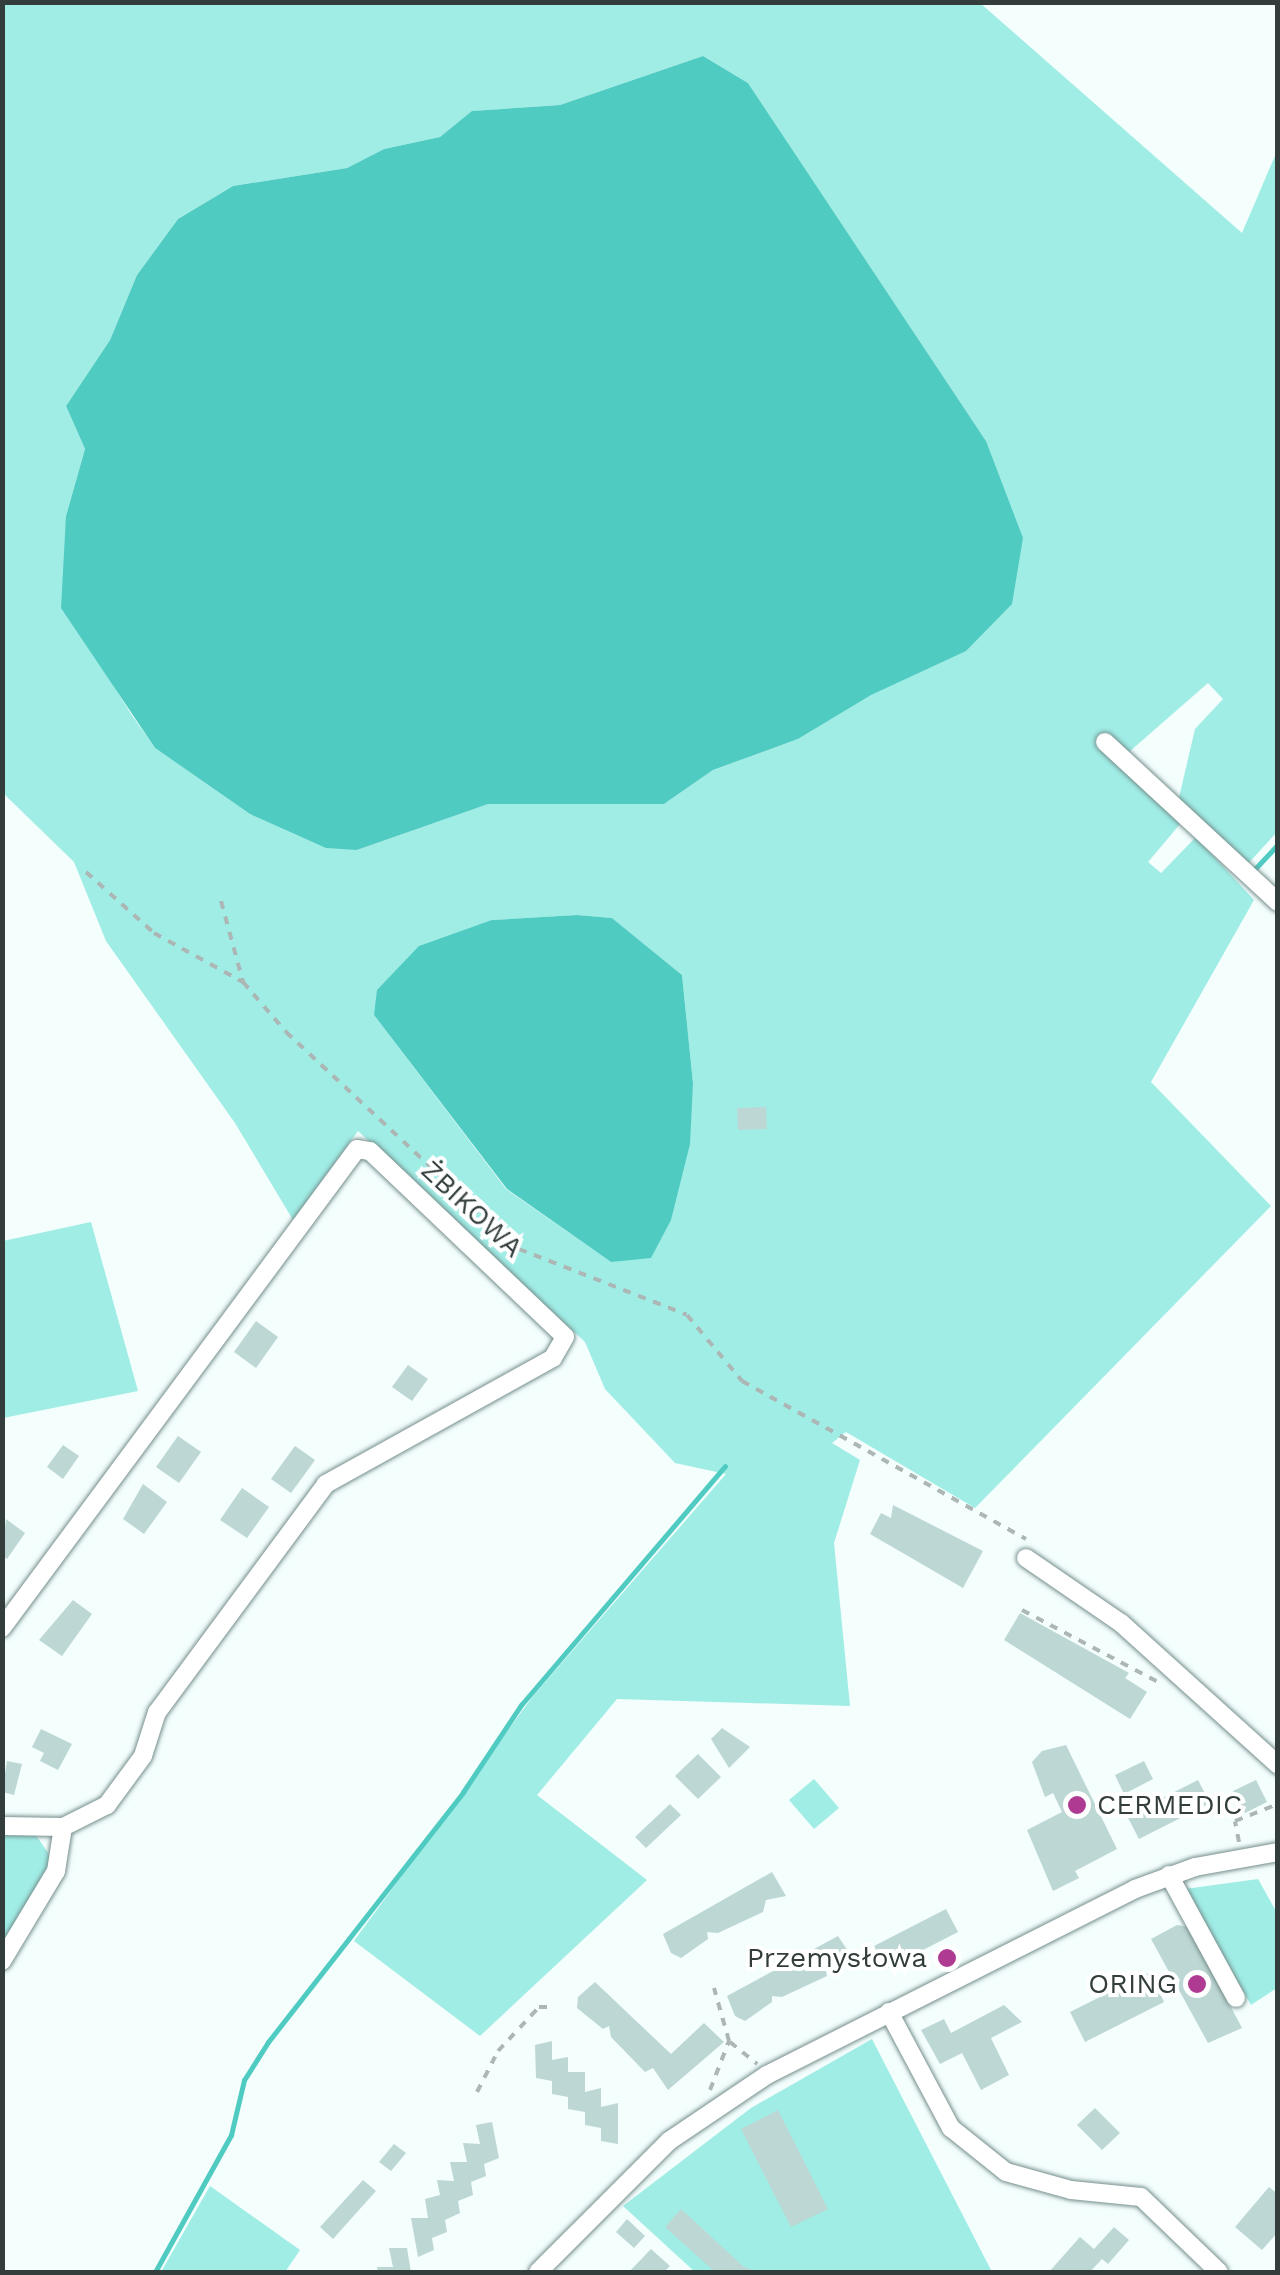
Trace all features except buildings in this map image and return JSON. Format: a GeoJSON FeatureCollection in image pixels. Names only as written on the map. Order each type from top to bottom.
{"type":"FeatureCollection","features":[{"type":"Feature","properties":{"kind":"street"},"geometry":{"type":"LineString","coordinates":[[1105,742],[1278,902]]}},
{"type":"Feature","properties":{"kind":"street","name":"ŻBIKOWA"},"geometry":{"type":"LineString","coordinates":[[2,1628],[348,1156],[358,1149],[370,1151],[558,1328],[563,1349],[326,1484],[157,1712],[142,1756],[107,1805],[63,1827]]}},
{"type":"Feature","properties":{"kind":"street"},"geometry":{"type":"LineString","coordinates":[[1030,1551],[1120,1623],[1278,1765]]}},
{"type":"Feature","properties":{"kind":"street"},"geometry":{"type":"LineString","coordinates":[[2,1826],[63,1827],[56,1871],[2,1961]]}},
{"type":"Feature","properties":{"kind":"street"},"geometry":{"type":"LineString","coordinates":[[538,2272],[640,2166],[696,2121],[768,2075],[1169,1876],[1278,1852]]}},
{"type":"Feature","properties":{"kind":"street"},"geometry":{"type":"LineString","coordinates":[[1169,1876],[1236,1998]]}},
{"type":"Feature","properties":{"kind":"street"},"geometry":{"type":"LineString","coordinates":[[889,2012],[951,2128],[1006,2172],[1070,2190],[1141,2198],[1219,2272]]}},
{"type":"Feature","properties":{"kind":"path"},"geometry":{"type":"LineString","coordinates":[[86,872],[154,933],[244,982],[286,1032],[519,1249],[686,1315],[758,1392],[1030,1551]]}},
{"type":"Feature","properties":{"kind":"path"},"geometry":{"type":"LineString","coordinates":[[221,900],[244,982]]}},
{"type":"Feature","properties":{"kind":"path"},"geometry":{"type":"LineString","coordinates":[[1022,1610],[1164,1685]]}},
{"type":"Feature","properties":{"kind":"path"},"geometry":{"type":"LineString","coordinates":[[1238,1842],[1235,1822],[1278,1804]]}},
{"type":"Feature","properties":{"kind":"path"},"geometry":{"type":"LineString","coordinates":[[714,1988],[729,2041],[758,2064]]}},
{"type":"Feature","properties":{"kind":"path"},"geometry":{"type":"LineString","coordinates":[[477,2092],[498,2051],[539,2007],[547,2007]]}},
{"type":"Feature","properties":{"kind":"path"},"geometry":{"type":"LineString","coordinates":[[709,2095],[729,2041]]}},
{"type":"Feature","properties":{"kind":"shaded area"},"geometry":{"type":"Polygon","coordinates":[[[2,3],[980,3],[1242,233],[1277,151],[1277,832],[1244,868],[1178,802],[1195,729],[1223,699],[1208,683],[1129,752],[1107,734],[1098,742],[1181,823],[1148,862],[1161,873],[1196,837],[1254,900],[1151,1082],[1271,1206],[975,1508],[846,1432],[832,1443],[860,1460],[834,1543],[850,1706],[617,1699],[537,1795],[647,1880],[480,2036],[354,1941],[533,1696],[726,1474],[675,1463],[605,1389],[585,1342],[358,1131],[293,1220],[235,1123],[106,941],[74,862],[3,793],[2,3]],[[703,56],[560,105],[473,111],[440,137],[384,149],[347,168],[233,186],[178,219],[137,275],[110,340],[66,406],[85,449],[66,516],[113,685],[155,748],[250,814],[357,850],[487,804],[664,804],[713,770],[798,739],[870,695],[986,441],[748,83],[703,56]],[[577,915],[492,920],[374,1015],[506,1189],[611,1262],[693,1083],[682,975],[612,918],[577,915]]]}},
{"type":"Feature","properties":{"kind":"shaded area"},"geometry":{"type":"Polygon","coordinates":[[[703,56],[748,83],[986,441],[1023,538],[1012,604],[966,651],[871,695],[798,739],[713,770],[664,804],[488,804],[357,850],[326,848],[250,814],[155,748],[61,608],[66,516],[85,449],[66,406],[110,340],[137,275],[178,219],[233,186],[347,168],[384,149],[440,137],[472,111],[560,105],[703,56]]]}},
{"type":"Feature","properties":{"kind":"shaded area"},"geometry":{"type":"Polygon","coordinates":[[[577,915],[612,918],[682,975],[693,1083],[690,1144],[671,1220],[651,1258],[611,1262],[507,1189],[374,1015],[377,990],[419,946],[492,920],[577,915]]]}},
{"type":"Feature","properties":{"kind":"shaded area"},"geometry":{"type":"Polygon","coordinates":[[[91,1222],[138,1391],[3,1418],[3,1241],[91,1222]]]}},
{"type":"Feature","properties":{"kind":"shaded area"},"geometry":{"type":"Polygon","coordinates":[[[814,1779],[839,1808],[814,1829],[789,1800],[814,1779]]]}},
{"type":"Feature","properties":{"kind":"shaded area"},"geometry":{"type":"Polygon","coordinates":[[[3,1831],[33,1831],[51,1857],[45,1881],[3,1951],[3,1831]]]}},
{"type":"Feature","properties":{"kind":"shaded area"},"geometry":{"type":"Polygon","coordinates":[[[1258,1879],[1277,1913],[1277,1988],[1251,2005],[1185,1889],[1258,1879]]]}},
{"type":"Feature","properties":{"kind":"shaded area"},"geometry":{"type":"Polygon","coordinates":[[[872,2039],[992,2272],[695,2272],[623,2206],[751,2108],[872,2039]]]}},
{"type":"Feature","properties":{"kind":"shaded area"},"geometry":{"type":"Polygon","coordinates":[[[210,2186],[300,2250],[285,2272],[161,2272],[210,2186]]]}},
{"type":"Feature","properties":{"kind":"waterway"},"geometry":{"type":"LineString","coordinates":[[1252,872],[1278,844]]}},
{"type":"Feature","properties":{"kind":"waterway"},"geometry":{"type":"LineString","coordinates":[[155,2272],[231,2135],[244,2080],[268,2042],[463,1792],[521,1705],[725,1466]]}},
{"type":"Feature","properties":{"kind":"place","name":"CERMEDIC"},"geometry":{"type":"Point","coordinates":[1077,1805]}},
{"type":"Feature","properties":{"kind":"place","name":"Przemysłowa"},"geometry":{"type":"Point","coordinates":[947,1958]}},
{"type":"Feature","properties":{"kind":"place","name":"ORING"},"geometry":{"type":"Point","coordinates":[1197,1984]}}]}
